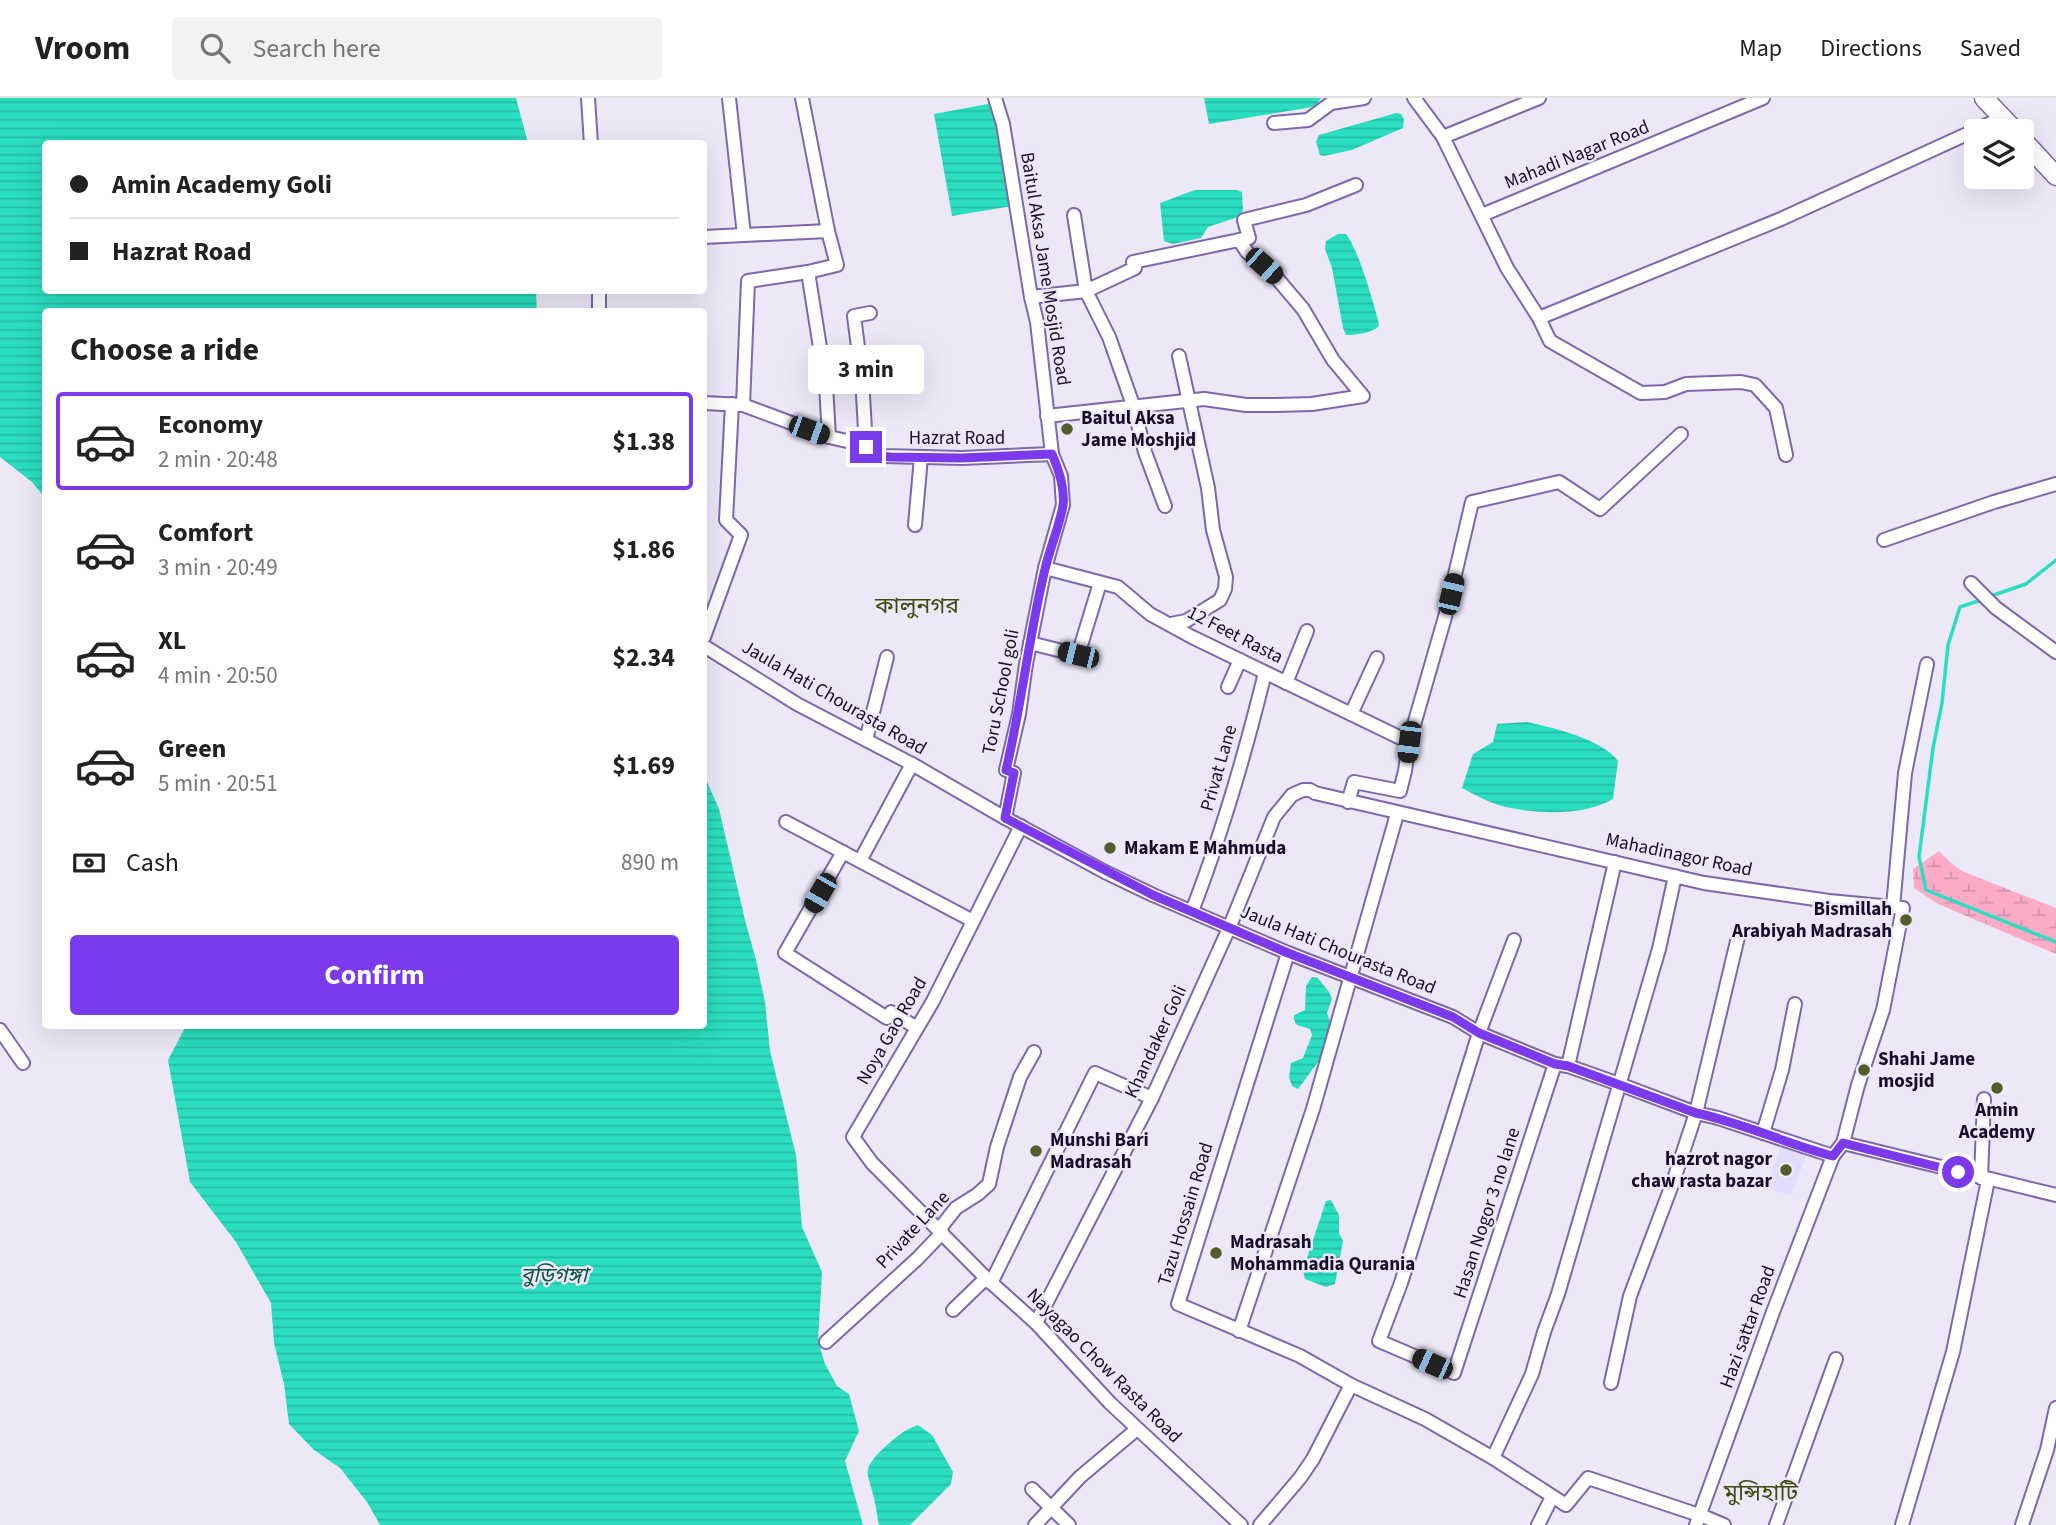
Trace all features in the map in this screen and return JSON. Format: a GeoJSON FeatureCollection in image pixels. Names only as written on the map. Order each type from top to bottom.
{"type":"FeatureCollection","features":[{"type":"Feature","properties":{"kind":"highway"},"geometry":{"type":"LineString","coordinates":[[1984,98],[2002,118]]}},
{"type":"Feature","properties":{"kind":"highway"},"geometry":{"type":"LineString","coordinates":[[2034,152],[2056,176]]}},
{"type":"Feature","properties":{"kind":"street"},"geometry":{"type":"LineString","coordinates":[[588,98],[592,140]]}},
{"type":"Feature","properties":{"kind":"street"},"geometry":{"type":"LineString","coordinates":[[729,98],[744,235]]}},
{"type":"Feature","properties":{"kind":"street"},"geometry":{"type":"LineString","coordinates":[[707,629],[741,535],[726,520],[748,281],[837,265],[802,98]]}},
{"type":"Feature","properties":{"kind":"street","name":"Baitul Aksa Jame Mosjid Road"},"geometry":{"type":"LineString","coordinates":[[995,98],[1003,124],[1037,322],[1052,454],[1061,476],[1063,505],[1045,568]]}},
{"type":"Feature","properties":{"kind":"street"},"geometry":{"type":"LineString","coordinates":[[1274,122],[1308,120],[1330,101],[1364,98]]}},
{"type":"Feature","properties":{"kind":"street"},"geometry":{"type":"LineString","coordinates":[[1414,98],[1443,137],[1507,268],[1539,317],[1550,341],[1642,393],[1665,392],[1686,384],[1741,382],[1755,385],[1776,408],[1786,455]]}},
{"type":"Feature","properties":{"kind":"street"},"geometry":{"type":"LineString","coordinates":[[1443,137],[1539,98]]}},
{"type":"Feature","properties":{"kind":"street","name":"Mahadi Nagar Road"},"geometry":{"type":"LineString","coordinates":[[1482,215],[1763,98]]}},
{"type":"Feature","properties":{"kind":"street"},"geometry":{"type":"LineString","coordinates":[[1539,317],[1782,219],[2002,118]]}},
{"type":"Feature","properties":{"kind":"street"},"geometry":{"type":"LineString","coordinates":[[1031,298],[1086,291],[1135,268],[1133,262],[1249,237],[1244,220],[1306,205],[1356,185]]}},
{"type":"Feature","properties":{"kind":"street"},"geometry":{"type":"LineString","coordinates":[[1074,215],[1086,291],[1109,337],[1165,506]]}},
{"type":"Feature","properties":{"kind":"street"},"geometry":{"type":"LineString","coordinates":[[707,237],[828,231]]}},
{"type":"Feature","properties":{"kind":"street"},"geometry":{"type":"LineString","coordinates":[[1046,416],[1189,400],[1214,399],[1246,405],[1275,405],[1312,404],[1363,396],[1333,360],[1303,309],[1275,276],[1247,252],[1239,240]]}},
{"type":"Feature","properties":{"kind":"street"},"geometry":{"type":"LineString","coordinates":[[808,272],[826,385],[829,437]]}},
{"type":"Feature","properties":{"kind":"street"},"geometry":{"type":"LineString","coordinates":[[866,447],[862,378],[854,316],[870,313]]}},
{"type":"Feature","properties":{"kind":"street"},"geometry":{"type":"LineString","coordinates":[[1171,624],[1186,621],[1220,600],[1226,577],[1213,530],[1208,488],[1179,356]]}},
{"type":"Feature","properties":{"kind":"street","name":"Hazrat Road"},"geometry":{"type":"LineString","coordinates":[[707,403],[738,404],[829,437],[866,447],[884,456],[1052,454]]}},
{"type":"Feature","properties":{"kind":"street"},"geometry":{"type":"LineString","coordinates":[[1348,802],[1354,782],[1400,791],[1409,742],[1445,617],[1472,502],[1559,482],[1600,509],[1681,433]]}},
{"type":"Feature","properties":{"kind":"street"},"geometry":{"type":"LineString","coordinates":[[915,525],[921,457]]}},
{"type":"Feature","properties":{"kind":"street"},"geometry":{"type":"LineString","coordinates":[[1884,540],[2056,484]]}},
{"type":"Feature","properties":{"kind":"street","name":"12 Feet Rasta"},"geometry":{"type":"LineString","coordinates":[[1045,568],[1118,587],[1150,614],[1192,637],[1409,742]]}},
{"type":"Feature","properties":{"kind":"street","name":"Toru School goli"},"geometry":{"type":"LineString","coordinates":[[1005,818],[1014,773],[1006,770],[1019,714],[1045,568]]}},
{"type":"Feature","properties":{"kind":"street"},"geometry":{"type":"LineString","coordinates":[[1030,643],[1078,655],[1100,583]]}},
{"type":"Feature","properties":{"kind":"street"},"geometry":{"type":"LineString","coordinates":[[1975,588],[1996,608],[2056,652]]}},
{"type":"Feature","properties":{"kind":"street"},"geometry":{"type":"LineString","coordinates":[[1286,682],[1307,631]]}},
{"type":"Feature","properties":{"kind":"street","name":"Jaula Hati Chourasta Road"},"geometry":{"type":"LineString","coordinates":[[707,648],[797,704],[912,764],[1105,872],[1288,953],[1453,1017],[1479,1033],[1696,1113],[1833,1156]]}},
{"type":"Feature","properties":{"kind":"street"},"geometry":{"type":"LineString","coordinates":[[866,740],[887,657]]}},
{"type":"Feature","properties":{"kind":"street"},"geometry":{"type":"LineString","coordinates":[[1351,714],[1377,658]]}},
{"type":"Feature","properties":{"kind":"street"},"geometry":{"type":"LineString","coordinates":[[1228,687],[1240,660]]}},
{"type":"Feature","properties":{"kind":"street"},"geometry":{"type":"LineString","coordinates":[[1927,664],[1905,773],[1898,907],[1883,1010],[1858,1084],[1843,1143],[2056,1195]]}},
{"type":"Feature","properties":{"kind":"street","name":"Privat Lane"},"geometry":{"type":"LineString","coordinates":[[1192,911],[1219,841],[1265,673]]}},
{"type":"Feature","properties":{"kind":"street"},"geometry":{"type":"LineString","coordinates":[[860,861],[912,764]]}},
{"type":"Feature","properties":{"kind":"street","name":"Khandaker Goli"},"geometry":{"type":"LineString","coordinates":[[1036,1323],[1152,1098],[1230,926],[1274,817],[1292,795],[1303,790],[1315,793]]}},
{"type":"Feature","properties":{"kind":"street","name":"Mahadinagor Road"},"geometry":{"type":"LineString","coordinates":[[1315,793],[1675,876],[1755,891],[1898,907]]}},
{"type":"Feature","properties":{"kind":"street"},"geometry":{"type":"LineString","coordinates":[[1239,1331],[1313,1109],[1397,814]]}},
{"type":"Feature","properties":{"kind":"street"},"geometry":{"type":"LineString","coordinates":[[786,822],[973,921]]}},
{"type":"Feature","properties":{"kind":"street","name":"Noya Gao Road"},"geometry":{"type":"LineString","coordinates":[[942,1233],[872,1163],[853,1137],[917,1028],[1021,826]]}},
{"type":"Feature","properties":{"kind":"street"},"geometry":{"type":"LineString","coordinates":[[843,852],[785,953],[887,1018],[891,1012],[917,1028]]}},
{"type":"Feature","properties":{"kind":"street","name":"Hasan Nogor 3 no lane"},"geometry":{"type":"LineString","coordinates":[[1479,1033],[1401,1283],[1379,1341],[1454,1373],[1562,1065],[1615,862]]}},
{"type":"Feature","properties":{"kind":"street"},"geometry":{"type":"LineString","coordinates":[[1493,1458],[1532,1374],[1558,1294],[1659,949],[1675,876]]}},
{"type":"Feature","properties":{"kind":"street"},"geometry":{"type":"LineString","coordinates":[[1611,1383],[1630,1296],[1696,1113],[1738,937]]}},
{"type":"Feature","properties":{"kind":"street"},"geometry":{"type":"LineString","coordinates":[[1479,1033],[1514,940]]}},
{"type":"Feature","properties":{"kind":"street","name":"Tazu Hossain Road"},"geometry":{"type":"LineString","coordinates":[[1288,953],[1178,1304],[1300,1356],[1350,1385],[1424,1419],[1493,1458],[1552,1497]]}},
{"type":"Feature","properties":{"kind":"street"},"geometry":{"type":"LineString","coordinates":[[1763,1133],[1782,1070],[1795,1004]]}},
{"type":"Feature","properties":{"kind":"street"},"geometry":{"type":"LineString","coordinates":[[0,1030],[23,1063]]}},
{"type":"Feature","properties":{"kind":"street","name":"Private Lane"},"geometry":{"type":"LineString","coordinates":[[826,1342],[917,1259],[942,1233],[941,1227],[956,1208],[989,1184],[997,1147],[1020,1077],[1034,1052]]}},
{"type":"Feature","properties":{"kind":"street"},"geometry":{"type":"LineString","coordinates":[[953,1310],[988,1280],[1095,1073],[1152,1098]]}},
{"type":"Feature","properties":{"kind":"street"},"geometry":{"type":"LineString","coordinates":[[1902,1525],[1953,1352],[1985,1179],[1984,1099]]}},
{"type":"Feature","properties":{"kind":"street","name":"Hazi sattar Road"},"geometry":{"type":"LineString","coordinates":[[1698,1518],[1833,1156],[1843,1143]]}},
{"type":"Feature","properties":{"kind":"street","name":"Nayagao Chow Rasta Road"},"geometry":{"type":"LineString","coordinates":[[942,1233],[988,1280],[1036,1323],[1137,1429],[1241,1525]]}},
{"type":"Feature","properties":{"kind":"street"},"geometry":{"type":"LineString","coordinates":[[1776,1525],[1836,1359]]}},
{"type":"Feature","properties":{"kind":"street"},"geometry":{"type":"LineString","coordinates":[[1260,1525],[1314,1459],[1350,1385]]}},
{"type":"Feature","properties":{"kind":"street"},"geometry":{"type":"LineString","coordinates":[[2022,1525],[2047,1451],[2056,1408]]}},
{"type":"Feature","properties":{"kind":"street"},"geometry":{"type":"LineString","coordinates":[[1035,1525],[1053,1509],[1080,1477],[1137,1429]]}},
{"type":"Feature","properties":{"kind":"street"},"geometry":{"type":"LineString","coordinates":[[1538,1525],[1552,1497],[1566,1505],[1588,1478],[1724,1525]]}},
{"type":"Feature","properties":{"kind":"street"},"geometry":{"type":"LineString","coordinates":[[1032,1489],[1069,1525]]}},
{"type":"Feature","properties":{"kind":"shaded area","name":"hazrot nagor chaw rasta bazar"},"geometry":{"type":"Polygon","coordinates":[[[1782,1145],[1807,1154],[1791,1196],[1766,1187],[1782,1145]]]}},
{"type":"Feature","properties":{"kind":"green space"},"geometry":{"type":"Polygon","coordinates":[[[1939,851],[1964,872],[2056,908],[2056,954],[1938,904],[1914,888],[1913,869],[1939,851]]]}},
{"type":"Feature","properties":{"kind":"water"},"geometry":{"type":"Polygon","coordinates":[[[0,98],[516,98],[527,140],[42,140],[42,294],[536,294],[537,308],[42,308],[42,494],[32,482],[0,457],[0,98]]]}},
{"type":"Feature","properties":{"kind":"water"},"geometry":{"type":"Polygon","coordinates":[[[1204,98],[1321,98],[1315,106],[1307,108],[1209,124],[1204,98]]]}},
{"type":"Feature","properties":{"kind":"water"},"geometry":{"type":"Polygon","coordinates":[[[993,103],[1012,206],[952,216],[934,114],[993,103]]]}},
{"type":"Feature","properties":{"kind":"water"},"geometry":{"type":"Polygon","coordinates":[[[1396,113],[1401,114],[1404,119],[1403,128],[1352,150],[1320,155],[1316,142],[1319,135],[1396,113]]]}},
{"type":"Feature","properties":{"kind":"water"},"geometry":{"type":"Polygon","coordinates":[[[1195,190],[1242,192],[1243,210],[1238,217],[1208,227],[1201,238],[1173,244],[1164,241],[1160,203],[1195,190]]]}},
{"type":"Feature","properties":{"kind":"water"},"geometry":{"type":"Polygon","coordinates":[[[1338,234],[1346,234],[1351,242],[1369,288],[1379,326],[1368,332],[1346,335],[1343,328],[1332,268],[1325,249],[1326,241],[1338,234]]]}},
{"type":"Feature","properties":{"kind":"water"},"geometry":{"type":"Polygon","coordinates":[[[1527,722],[1577,736],[1611,753],[1618,761],[1613,799],[1587,809],[1541,812],[1498,805],[1462,788],[1473,754],[1493,742],[1497,724],[1527,722]]]}},
{"type":"Feature","properties":{"kind":"water","name":"বুড়িগঙ্গা"},"geometry":{"type":"Polygon","coordinates":[[[707,782],[719,809],[765,1002],[770,1051],[796,1155],[802,1227],[822,1272],[818,1341],[825,1364],[837,1386],[849,1394],[859,1431],[845,1461],[863,1525],[380,1525],[367,1502],[340,1468],[314,1450],[289,1424],[284,1384],[274,1343],[271,1303],[236,1242],[190,1182],[168,1060],[184,1029],[707,1029],[707,782]]]}},
{"type":"Feature","properties":{"kind":"water"},"geometry":{"type":"Polygon","coordinates":[[[1312,977],[1318,978],[1332,999],[1327,1013],[1332,1027],[1324,1054],[1298,1089],[1292,1086],[1289,1077],[1291,1063],[1303,1058],[1312,1035],[1310,1029],[1297,1025],[1294,1015],[1305,1010],[1306,986],[1312,977]]]}},
{"type":"Feature","properties":{"kind":"water"},"geometry":{"type":"Polygon","coordinates":[[[1331,1200],[1339,1215],[1339,1233],[1343,1241],[1335,1284],[1326,1287],[1305,1279],[1303,1270],[1326,1201],[1331,1200]]]}},
{"type":"Feature","properties":{"kind":"water"},"geometry":{"type":"Polygon","coordinates":[[[918,1425],[932,1435],[953,1472],[951,1484],[910,1525],[879,1525],[868,1478],[869,1467],[893,1439],[918,1425]]]}},
{"type":"Feature","properties":{"kind":"waterway"},"geometry":{"type":"LineString","coordinates":[[1988,597],[2026,584],[2056,560]]}},
{"type":"Feature","properties":{"kind":"waterway"},"geometry":{"type":"LineString","coordinates":[[1981,600],[1960,607],[1948,645],[1919,857],[1926,890],[2056,942]]}},
{"type":"Feature","properties":{"kind":"place","name":"Baitul Aksa Jame Moshjid"},"geometry":{"type":"Point","coordinates":[1067,429]}},
{"type":"Feature","properties":{"kind":"place","name":"Makam E Mahmuda"},"geometry":{"type":"Point","coordinates":[1110,848]}},
{"type":"Feature","properties":{"kind":"place","name":"Bismillah Arabiyah Madrasah"},"geometry":{"type":"Point","coordinates":[1906,920]}},
{"type":"Feature","properties":{"kind":"place","name":"Shahi Jame mosjid"},"geometry":{"type":"Point","coordinates":[1864,1070]}},
{"type":"Feature","properties":{"kind":"place","name":"Amin Academy"},"geometry":{"type":"Point","coordinates":[1997,1088]}},
{"type":"Feature","properties":{"kind":"place","name":"Munshi Bari Madrasah"},"geometry":{"type":"Point","coordinates":[1036,1151]}},
{"type":"Feature","properties":{"kind":"place","name":"hazrot nagor chaw rasta bazar"},"geometry":{"type":"Point","coordinates":[1786,1170]}},
{"type":"Feature","properties":{"kind":"place","name":"Madrasah Mohammadia Qurania"},"geometry":{"type":"Point","coordinates":[1216,1253]}},
{"type":"Feature","properties":{"kind":"district","name":"কালুনগর"},"geometry":{"type":"Point","coordinates":[917,605]}},
{"type":"Feature","properties":{"kind":"district","name":"মুন্সিহাটি"},"geometry":{"type":"Point","coordinates":[1761,1492]}},
{"type":"Feature","properties":{"kind":"route"},"geometry":{"type":"LineString","coordinates":[[866,447],[881,456],[890,457],[962,458],[1052,454],[1061,476],[1063,505],[1045,568],[1019,714],[1006,770],[1014,773],[1005,818],[1153,895],[1288,953],[1453,1017],[1479,1033],[1555,1064],[1568,1066],[1696,1113],[1809,1150],[1833,1156],[1843,1143],[1958,1172]]}}]}
